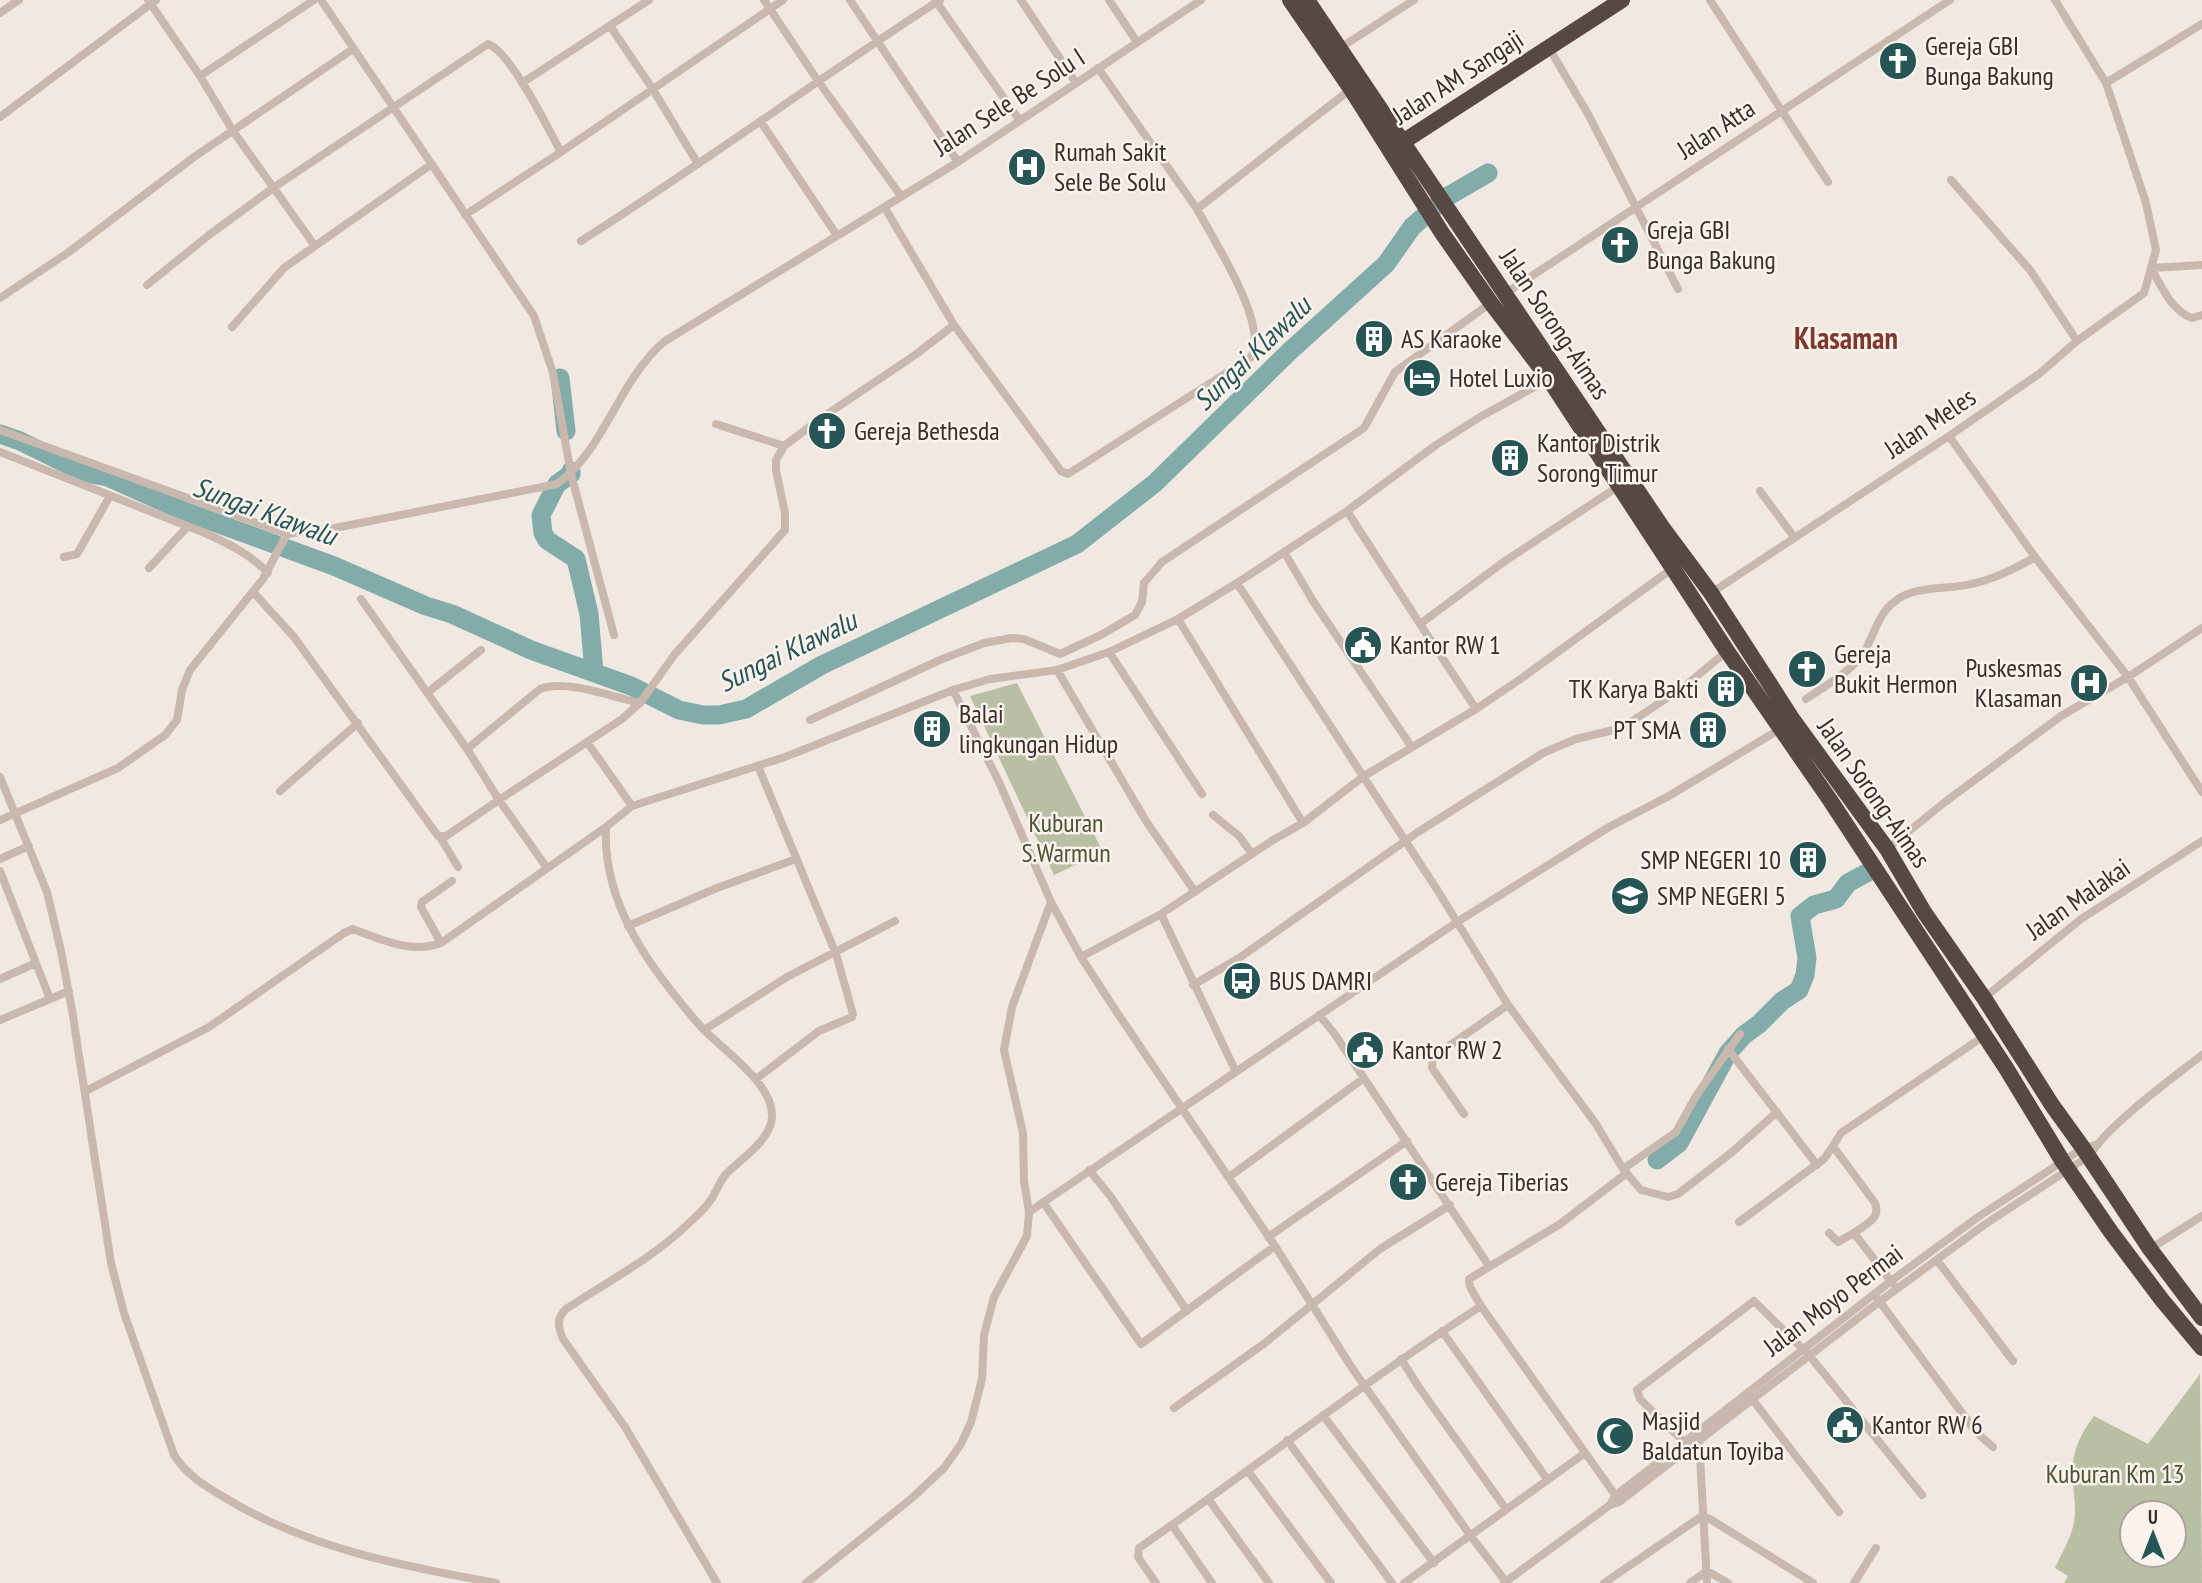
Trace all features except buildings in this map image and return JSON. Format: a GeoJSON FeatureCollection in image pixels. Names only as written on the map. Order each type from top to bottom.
{"type":"FeatureCollection","features":[{"type":"Feature","properties":{"kind":"highway"},"geometry":{"type":"LineString","coordinates":[[1290,0],[1351,89],[1397,145]]}},
{"type":"Feature","properties":{"kind":"highway"},"geometry":{"type":"LineString","coordinates":[[1307,0],[1340,48],[1427,194]]}},
{"type":"Feature","properties":{"kind":"highway","name":"Jalan AM Sangaji"},"geometry":{"type":"LineString","coordinates":[[1397,145],[1622,0]]}},
{"type":"Feature","properties":{"kind":"highway","name":"Jalan Sorong-Aimas"},"geometry":{"type":"LineString","coordinates":[[1427,194],[1456,223],[1498,298],[1549,379],[1727,651],[1887,849],[1924,912],[1984,998],[2052,1105],[2089,1149],[2150,1250],[2202,1318]]}},
{"type":"Feature","properties":{"kind":"highway","name":"Jalan Sorong-Aimas"},"geometry":{"type":"LineString","coordinates":[[1427,194],[1442,233],[1498,298],[1710,593],[1830,800],[2066,1166],[2111,1232],[2202,1348]]}},
{"type":"Feature","properties":{"kind":"highway"},"geometry":{"type":"LineString","coordinates":[[2111,1232],[2131,1221]]}},
{"type":"Feature","properties":{"kind":"street"},"geometry":{"type":"LineString","coordinates":[[0,13],[19,0]]}},
{"type":"Feature","properties":{"kind":"street"},"geometry":{"type":"LineString","coordinates":[[200,76],[314,0]]}},
{"type":"Feature","properties":{"kind":"street"},"geometry":{"type":"LineString","coordinates":[[321,0],[534,316],[553,373],[571,474],[614,635]]}},
{"type":"Feature","properties":{"kind":"street"},"geometry":{"type":"LineString","coordinates":[[522,83],[649,0]]}},
{"type":"Feature","properties":{"kind":"street"},"geometry":{"type":"LineString","coordinates":[[764,0],[818,81],[901,196]]}},
{"type":"Feature","properties":{"kind":"street"},"geometry":{"type":"LineString","coordinates":[[465,215],[783,0]]}},
{"type":"Feature","properties":{"kind":"street"},"geometry":{"type":"LineString","coordinates":[[850,0],[958,162]]}},
{"type":"Feature","properties":{"kind":"street"},"geometry":{"type":"LineString","coordinates":[[1021,0],[1076,83]]}},
{"type":"Feature","properties":{"kind":"street"},"geometry":{"type":"LineString","coordinates":[[1109,0],[1137,42]]}},
{"type":"Feature","properties":{"kind":"street","name":"Jalan Sele Be Solu I"},"geometry":{"type":"LineString","coordinates":[[571,474],[651,352],[665,341],[836,234],[852,228],[958,162],[1201,0]]}},
{"type":"Feature","properties":{"kind":"street"},"geometry":{"type":"LineString","coordinates":[[1340,48],[1414,0]]}},
{"type":"Feature","properties":{"kind":"street"},"geometry":{"type":"LineString","coordinates":[[1710,0],[1828,182]]}},
{"type":"Feature","properties":{"kind":"street","name":"Jalan Atta"},"geometry":{"type":"LineString","coordinates":[[810,720],[970,648],[1012,638],[1035,642],[1060,654],[1128,621],[1140,608],[1144,583],[1162,562],[1364,428],[1395,372],[1498,298],[1950,0]]}},
{"type":"Feature","properties":{"kind":"street"},"geometry":{"type":"LineString","coordinates":[[2054,0],[2106,83],[2152,225],[2155,250],[2151,268],[2180,311],[2192,318],[2202,315]]}},
{"type":"Feature","properties":{"kind":"street"},"geometry":{"type":"LineString","coordinates":[[0,117],[152,1],[233,131],[315,246]]}},
{"type":"Feature","properties":{"kind":"street"},"geometry":{"type":"LineString","coordinates":[[581,241],[937,1],[1020,121]]}},
{"type":"Feature","properties":{"kind":"street"},"geometry":{"type":"LineString","coordinates":[[2106,83],[2202,24]]}},
{"type":"Feature","properties":{"kind":"street"},"geometry":{"type":"LineString","coordinates":[[610,26],[698,164]]}},
{"type":"Feature","properties":{"kind":"street"},"geometry":{"type":"LineString","coordinates":[[147,285],[273,188],[488,44],[498,50],[522,83],[561,152]]}},
{"type":"Feature","properties":{"kind":"street"},"geometry":{"type":"LineString","coordinates":[[1549,48],[1588,114],[1678,289]]}},
{"type":"Feature","properties":{"kind":"street"},"geometry":{"type":"LineString","coordinates":[[0,298],[69,251],[194,157],[353,49]]}},
{"type":"Feature","properties":{"kind":"street"},"geometry":{"type":"LineString","coordinates":[[885,208],[954,325],[1065,474],[1072,473],[1251,357],[1256,349],[1256,332],[1227,262],[1197,209],[1098,68]]}},
{"type":"Feature","properties":{"kind":"street"},"geometry":{"type":"LineString","coordinates":[[1197,209],[1351,89]]}},
{"type":"Feature","properties":{"kind":"street"},"geometry":{"type":"LineString","coordinates":[[761,122],[836,234]]}},
{"type":"Feature","properties":{"kind":"street"},"geometry":{"type":"LineString","coordinates":[[232,327],[284,268],[432,164]]}},
{"type":"Feature","properties":{"kind":"street"},"geometry":{"type":"LineString","coordinates":[[1951,180],[2030,270],[2077,341]]}},
{"type":"Feature","properties":{"kind":"street"},"geometry":{"type":"LineString","coordinates":[[2151,268],[2202,265]]}},
{"type":"Feature","properties":{"kind":"street","name":"Jalan Meles"},"geometry":{"type":"LineString","coordinates":[[1710,593],[2039,374],[2077,341],[2144,293],[2151,268]]}},
{"type":"Feature","properties":{"kind":"street"},"geometry":{"type":"LineString","coordinates":[[440,837],[446,836],[622,719],[643,698],[675,654],[785,530],[785,513],[776,470],[776,460],[784,446],[954,325]]}},
{"type":"Feature","properties":{"kind":"street"},"geometry":{"type":"LineString","coordinates":[[86,1091],[209,1027],[353,929],[411,948],[427,948],[442,943],[632,806],[758,766],[953,690],[990,679],[1058,670],[1110,652],[1178,619],[1347,510],[1436,445],[1549,379]]}},
{"type":"Feature","properties":{"kind":"street"},"geometry":{"type":"LineString","coordinates":[[716,424],[784,446]]}},
{"type":"Feature","properties":{"kind":"street"},"geometry":{"type":"LineString","coordinates":[[0,430],[287,534],[335,528],[556,484],[571,474]]}},
{"type":"Feature","properties":{"kind":"street"},"geometry":{"type":"LineString","coordinates":[[1949,436],[2035,557],[2127,677],[2202,792]]}},
{"type":"Feature","properties":{"kind":"street"},"geometry":{"type":"LineString","coordinates":[[0,452],[238,548],[256,560],[268,573]]}},
{"type":"Feature","properties":{"kind":"street"},"geometry":{"type":"LineString","coordinates":[[1420,624],[1505,562],[1619,485]]}},
{"type":"Feature","properties":{"kind":"street"},"geometry":{"type":"LineString","coordinates":[[1760,491],[1794,537]]}},
{"type":"Feature","properties":{"kind":"street"},"geometry":{"type":"LineString","coordinates":[[64,557],[77,554],[110,496]]}},
{"type":"Feature","properties":{"kind":"street"},"geometry":{"type":"LineString","coordinates":[[1347,510],[1476,709]]}},
{"type":"Feature","properties":{"kind":"street"},"geometry":{"type":"LineString","coordinates":[[149,568],[188,526]]}},
{"type":"Feature","properties":{"kind":"street"},"geometry":{"type":"LineString","coordinates":[[0,820],[118,768],[165,735],[177,720],[182,690],[190,670],[268,573],[287,534]]}},
{"type":"Feature","properties":{"kind":"street"},"geometry":{"type":"LineString","coordinates":[[1284,552],[1313,601],[1411,746]]}},
{"type":"Feature","properties":{"kind":"street"},"geometry":{"type":"LineString","coordinates":[[1806,699],[1858,660],[1894,601],[1920,592],[1969,585],[1995,578],[2035,557]]}},
{"type":"Feature","properties":{"kind":"street"},"geometry":{"type":"LineString","coordinates":[[1081,957],[1161,914],[1303,823],[1364,776],[1476,709],[1673,568]]}},
{"type":"Feature","properties":{"kind":"street"},"geometry":{"type":"LineString","coordinates":[[1237,583],[1406,841],[1508,1005],[1641,1190],[1668,1197],[1678,1194],[1731,1153],[1777,1112]]}},
{"type":"Feature","properties":{"kind":"street"},"geometry":{"type":"LineString","coordinates":[[253,592],[294,637],[440,837],[458,867]]}},
{"type":"Feature","properties":{"kind":"street"},"geometry":{"type":"LineString","coordinates":[[361,599],[547,868]]}},
{"type":"Feature","properties":{"kind":"street"},"geometry":{"type":"LineString","coordinates":[[1178,619],[1303,823]]}},
{"type":"Feature","properties":{"kind":"street"},"geometry":{"type":"LineString","coordinates":[[1887,849],[2021,744],[2202,628]]}},
{"type":"Feature","properties":{"kind":"street"},"geometry":{"type":"LineString","coordinates":[[427,693],[481,650]]}},
{"type":"Feature","properties":{"kind":"street"},"geometry":{"type":"LineString","coordinates":[[1193,985],[1240,958],[1406,841],[1543,753],[1576,739],[1622,728],[1685,686],[1727,651]]}},
{"type":"Feature","properties":{"kind":"street"},"geometry":{"type":"LineString","coordinates":[[1110,652],[1202,794]]}},
{"type":"Feature","properties":{"kind":"street"},"geometry":{"type":"LineString","coordinates":[[1058,670],[1146,821],[1195,892]]}},
{"type":"Feature","properties":{"kind":"street"},"geometry":{"type":"LineString","coordinates":[[467,749],[540,689],[551,685],[643,698]]}},
{"type":"Feature","properties":{"kind":"street"},"geometry":{"type":"LineString","coordinates":[[953,690],[999,782],[1051,902],[1081,957],[1365,1384],[1505,1582],[1617,1499],[1481,1306],[1470,1287],[1469,1279],[1560,1224],[1676,1132],[1731,1052],[1740,1034]]}},
{"type":"Feature","properties":{"kind":"street"},"geometry":{"type":"LineString","coordinates":[[280,791],[358,723]]}},
{"type":"Feature","properties":{"kind":"street"},"geometry":{"type":"LineString","coordinates":[[1029,1212],[1457,922],[1609,827],[1667,797],[1786,725]]}},
{"type":"Feature","properties":{"kind":"street"},"geometry":{"type":"LineString","coordinates":[[587,743],[632,806]]}},
{"type":"Feature","properties":{"kind":"street"},"geometry":{"type":"LineString","coordinates":[[756,1079],[819,1031],[852,1017],[851,1004],[836,954],[758,766]]}},
{"type":"Feature","properties":{"kind":"street"},"geometry":{"type":"LineString","coordinates":[[0,777],[47,892],[69,991],[111,1263],[124,1313],[174,1455],[181,1466],[198,1481],[251,1514],[336,1549],[496,1583]]}},
{"type":"Feature","properties":{"kind":"street"},"geometry":{"type":"LineString","coordinates":[[1213,815],[1239,836],[1252,854]]}},
{"type":"Feature","properties":{"kind":"street"},"geometry":{"type":"LineString","coordinates":[[606,827],[608,864],[628,926],[643,954],[704,1030],[756,1079],[773,1115],[763,1138],[723,1178],[709,1202],[687,1226],[664,1246],[566,1309],[558,1323],[564,1339],[625,1427],[717,1583]]}},
{"type":"Feature","properties":{"kind":"street","name":"Jalan Malakai"},"geometry":{"type":"LineString","coordinates":[[1984,998],[2081,919],[2202,841]]}},
{"type":"Feature","properties":{"kind":"street"},"geometry":{"type":"LineString","coordinates":[[0,859],[29,846]]}},
{"type":"Feature","properties":{"kind":"street"},"geometry":{"type":"LineString","coordinates":[[628,926],[796,859]]}},
{"type":"Feature","properties":{"kind":"street"},"geometry":{"type":"LineString","coordinates":[[0,871],[50,999]]}},
{"type":"Feature","properties":{"kind":"street"},"geometry":{"type":"LineString","coordinates":[[442,943],[421,907],[422,902],[452,881]]}},
{"type":"Feature","properties":{"kind":"street"},"geometry":{"type":"LineString","coordinates":[[806,1583],[912,1498],[944,1468],[961,1444],[971,1422],[982,1379],[984,1335],[994,1297],[1027,1236],[1029,1212],[1024,1181],[1023,1133],[1004,1050],[1012,1007],[1051,902]]}},
{"type":"Feature","properties":{"kind":"street"},"geometry":{"type":"LineString","coordinates":[[1161,914],[1236,1072]]}},
{"type":"Feature","properties":{"kind":"street"},"geometry":{"type":"LineString","coordinates":[[704,1030],[787,977],[836,954],[895,921]]}},
{"type":"Feature","properties":{"kind":"street"},"geometry":{"type":"LineString","coordinates":[[0,979],[36,963]]}},
{"type":"Feature","properties":{"kind":"street"},"geometry":{"type":"LineString","coordinates":[[0,1020],[69,991]]}},
{"type":"Feature","properties":{"kind":"street"},"geometry":{"type":"LineString","coordinates":[[1464,1114],[1432,1068],[1433,1057],[1508,1005]]}},
{"type":"Feature","properties":{"kind":"street"},"geometry":{"type":"LineString","coordinates":[[1319,1015],[1407,1141],[1489,1266]]}},
{"type":"Feature","properties":{"kind":"street"},"geometry":{"type":"LineString","coordinates":[[1739,1222],[1824,1159],[1841,1133],[1984,1036]]}},
{"type":"Feature","properties":{"kind":"street"},"geometry":{"type":"LineString","coordinates":[[1731,1052],[1816,1165]]}},
{"type":"Feature","properties":{"kind":"street","name":"Jalan Moyo Permai"},"geometry":{"type":"LineString","coordinates":[[1617,1499],[1699,1442],[1750,1396],[1877,1298],[1897,1289],[2089,1149],[2202,1055]]}},
{"type":"Feature","properties":{"kind":"street"},"geometry":{"type":"LineString","coordinates":[[1229,1177],[1364,1078]]}},
{"type":"Feature","properties":{"kind":"street"},"geometry":{"type":"LineString","coordinates":[[1268,1237],[1407,1141]]}},
{"type":"Feature","properties":{"kind":"street"},"geometry":{"type":"LineString","coordinates":[[1829,1233],[1838,1242],[1873,1220],[1878,1211],[1833,1146]]}},
{"type":"Feature","properties":{"kind":"street","name":"Jalan Moyo Permai"},"geometry":{"type":"LineString","coordinates":[[1877,1298],[1891,1281],[1978,1217],[2066,1166]]}},
{"type":"Feature","properties":{"kind":"street"},"geometry":{"type":"LineString","coordinates":[[1089,1170],[1111,1197],[1187,1311]]}},
{"type":"Feature","properties":{"kind":"street"},"geometry":{"type":"LineString","coordinates":[[1043,1202],[1141,1344],[1275,1246]]}},
{"type":"Feature","properties":{"kind":"street"},"geometry":{"type":"LineString","coordinates":[[1174,1408],[1265,1343],[1380,1249],[1450,1205]]}},
{"type":"Feature","properties":{"kind":"street"},"geometry":{"type":"LineString","coordinates":[[2150,1250],[2202,1216]]}},
{"type":"Feature","properties":{"kind":"street"},"geometry":{"type":"LineString","coordinates":[[1854,1233],[1897,1289]]}},
{"type":"Feature","properties":{"kind":"street"},"geometry":{"type":"LineString","coordinates":[[1937,1260],[2013,1361]]}},
{"type":"Feature","properties":{"kind":"street"},"geometry":{"type":"LineString","coordinates":[[1877,1298],[1976,1433],[1993,1447]]}},
{"type":"Feature","properties":{"kind":"street"},"geometry":{"type":"LineString","coordinates":[[1683,1441],[1637,1394],[1639,1387],[1754,1301],[1806,1352],[1922,1495]]}},
{"type":"Feature","properties":{"kind":"street"},"geometry":{"type":"LineString","coordinates":[[1156,1583],[1137,1553],[1139,1548],[1209,1500],[1365,1384],[1481,1306]]}},
{"type":"Feature","properties":{"kind":"street"},"geometry":{"type":"LineString","coordinates":[[1442,1331],[1548,1479]]}},
{"type":"Feature","properties":{"kind":"street"},"geometry":{"type":"LineString","coordinates":[[1401,1359],[1506,1509]]}},
{"type":"Feature","properties":{"kind":"street"},"geometry":{"type":"LineString","coordinates":[[1750,1396],[1839,1512]]}},
{"type":"Feature","properties":{"kind":"street","name":"Jalan Moyo Permai"},"geometry":{"type":"LineString","coordinates":[[1617,1499],[1683,1441],[1750,1396]]}},
{"type":"Feature","properties":{"kind":"street"},"geometry":{"type":"LineString","coordinates":[[1323,1415],[1434,1563]]}},
{"type":"Feature","properties":{"kind":"street"},"geometry":{"type":"LineString","coordinates":[[1700,1429],[1707,1583]]}},
{"type":"Feature","properties":{"kind":"street"},"geometry":{"type":"LineString","coordinates":[[1287,1440],[1392,1583]]}},
{"type":"Feature","properties":{"kind":"street"},"geometry":{"type":"LineString","coordinates":[[1404,1583],[1585,1452]]}},
{"type":"Feature","properties":{"kind":"street"},"geometry":{"type":"LineString","coordinates":[[1248,1471],[1331,1583]]}},
{"type":"Feature","properties":{"kind":"street"},"geometry":{"type":"LineString","coordinates":[[1209,1500],[1269,1583]]}},
{"type":"Feature","properties":{"kind":"street"},"geometry":{"type":"LineString","coordinates":[[1604,1583],[1702,1516]]}},
{"type":"Feature","properties":{"kind":"street"},"geometry":{"type":"LineString","coordinates":[[1702,1516],[1813,1583]]}},
{"type":"Feature","properties":{"kind":"street"},"geometry":{"type":"LineString","coordinates":[[1172,1525],[1212,1583]]}},
{"type":"Feature","properties":{"kind":"street"},"geometry":{"type":"LineString","coordinates":[[1854,1583],[1876,1548]]}},
{"type":"Feature","properties":{"kind":"street"},"geometry":{"type":"LineString","coordinates":[[1690,1583],[1706,1571]]}},
{"type":"Feature","properties":{"kind":"street"},"geometry":{"type":"LineString","coordinates":[[1706,1571],[1728,1583]]}},
{"type":"Feature","properties":{"kind":"green space","name":"Kuburan S.Warmun"},"geometry":{"type":"Polygon","coordinates":[[[1017,683],[1103,852],[1054,875],[970,696],[1017,683]]]}},
{"type":"Feature","properties":{"kind":"green space","name":"Kuburan Km 13"},"geometry":{"type":"Polygon","coordinates":[[[2200,1374],[2202,1583],[2064,1583],[2068,1576],[2055,1568],[2074,1521],[2072,1473],[2076,1447],[2094,1416],[2148,1444],[2200,1374]]]}},
{"type":"Feature","properties":{"kind":"waterway","name":"Sungai Klawalu"},"geometry":{"type":"LineString","coordinates":[[0,434],[85,473],[108,477],[181,510],[334,566],[426,606],[452,614],[531,650],[631,686],[679,710],[719,715],[746,709],[822,665],[1077,544],[1155,483],[1290,351],[1386,264],[1412,227],[1445,198],[1488,173]]}},
{"type":"Feature","properties":{"kind":"waterway"},"geometry":{"type":"LineString","coordinates":[[560,378],[566,431]]}},
{"type":"Feature","properties":{"kind":"waterway"},"geometry":{"type":"LineString","coordinates":[[571,471],[571,474],[557,484],[541,515],[543,533],[547,540],[576,559],[589,614],[594,672]]}},
{"type":"Feature","properties":{"kind":"waterway"},"geometry":{"type":"LineString","coordinates":[[1657,1160],[1679,1143],[1728,1053],[1782,1001],[1799,990],[1805,975],[1807,958],[1800,916],[1814,905],[1836,899],[1848,883],[1870,871]]}},
{"type":"Feature","properties":{"kind":"place","name":"Gereja GBI Bunga Bakung"},"geometry":{"type":"Point","coordinates":[1898,61]}},
{"type":"Feature","properties":{"kind":"place","name":"Rumah Sakit Sele Be Solu"},"geometry":{"type":"Point","coordinates":[1027,167]}},
{"type":"Feature","properties":{"kind":"place","name":"Greja GBI Bunga Bakung"},"geometry":{"type":"Point","coordinates":[1620,245]}},
{"type":"Feature","properties":{"kind":"place","name":"AS Karaoke"},"geometry":{"type":"Point","coordinates":[1374,339]}},
{"type":"Feature","properties":{"kind":"place","name":"Hotel Luxio"},"geometry":{"type":"Point","coordinates":[1422,378]}},
{"type":"Feature","properties":{"kind":"place","name":"Gereja Bethesda"},"geometry":{"type":"Point","coordinates":[827,431]}},
{"type":"Feature","properties":{"kind":"place","name":"Kantor Distrik Sorong Timur"},"geometry":{"type":"Point","coordinates":[1510,458]}},
{"type":"Feature","properties":{"kind":"place","name":"Kantor RW 1"},"geometry":{"type":"Point","coordinates":[1363,645]}},
{"type":"Feature","properties":{"kind":"place","name":"Gereja Bukit Hermon"},"geometry":{"type":"Point","coordinates":[1807,669]}},
{"type":"Feature","properties":{"kind":"place","name":"Puskesmas Klasaman"},"geometry":{"type":"Point","coordinates":[2089,683]}},
{"type":"Feature","properties":{"kind":"place","name":"TK Karya Bakti"},"geometry":{"type":"Point","coordinates":[1726,689]}},
{"type":"Feature","properties":{"kind":"place","name":"Balai lingkungan Hidup"},"geometry":{"type":"Point","coordinates":[932,729]}},
{"type":"Feature","properties":{"kind":"place","name":"PT SMA"},"geometry":{"type":"Point","coordinates":[1708,730]}},
{"type":"Feature","properties":{"kind":"place","name":"SMP NEGERI 10"},"geometry":{"type":"Point","coordinates":[1808,860]}},
{"type":"Feature","properties":{"kind":"place","name":"SMP NEGERI 5"},"geometry":{"type":"Point","coordinates":[1630,896]}},
{"type":"Feature","properties":{"kind":"place","name":"BUS DAMRI"},"geometry":{"type":"Point","coordinates":[1242,981]}},
{"type":"Feature","properties":{"kind":"place","name":"Kantor RW 2"},"geometry":{"type":"Point","coordinates":[1365,1050]}},
{"type":"Feature","properties":{"kind":"place","name":"Gereja Tiberias"},"geometry":{"type":"Point","coordinates":[1408,1182]}},
{"type":"Feature","properties":{"kind":"place","name":"Kantor RW 6"},"geometry":{"type":"Point","coordinates":[1845,1425]}},
{"type":"Feature","properties":{"kind":"place","name":"Masjid Baldatun Toyiba"},"geometry":{"type":"Point","coordinates":[1615,1436]}},
{"type":"Feature","properties":{"kind":"district","name":"Klasaman"},"geometry":{"type":"Point","coordinates":[1846,339]}}]}
